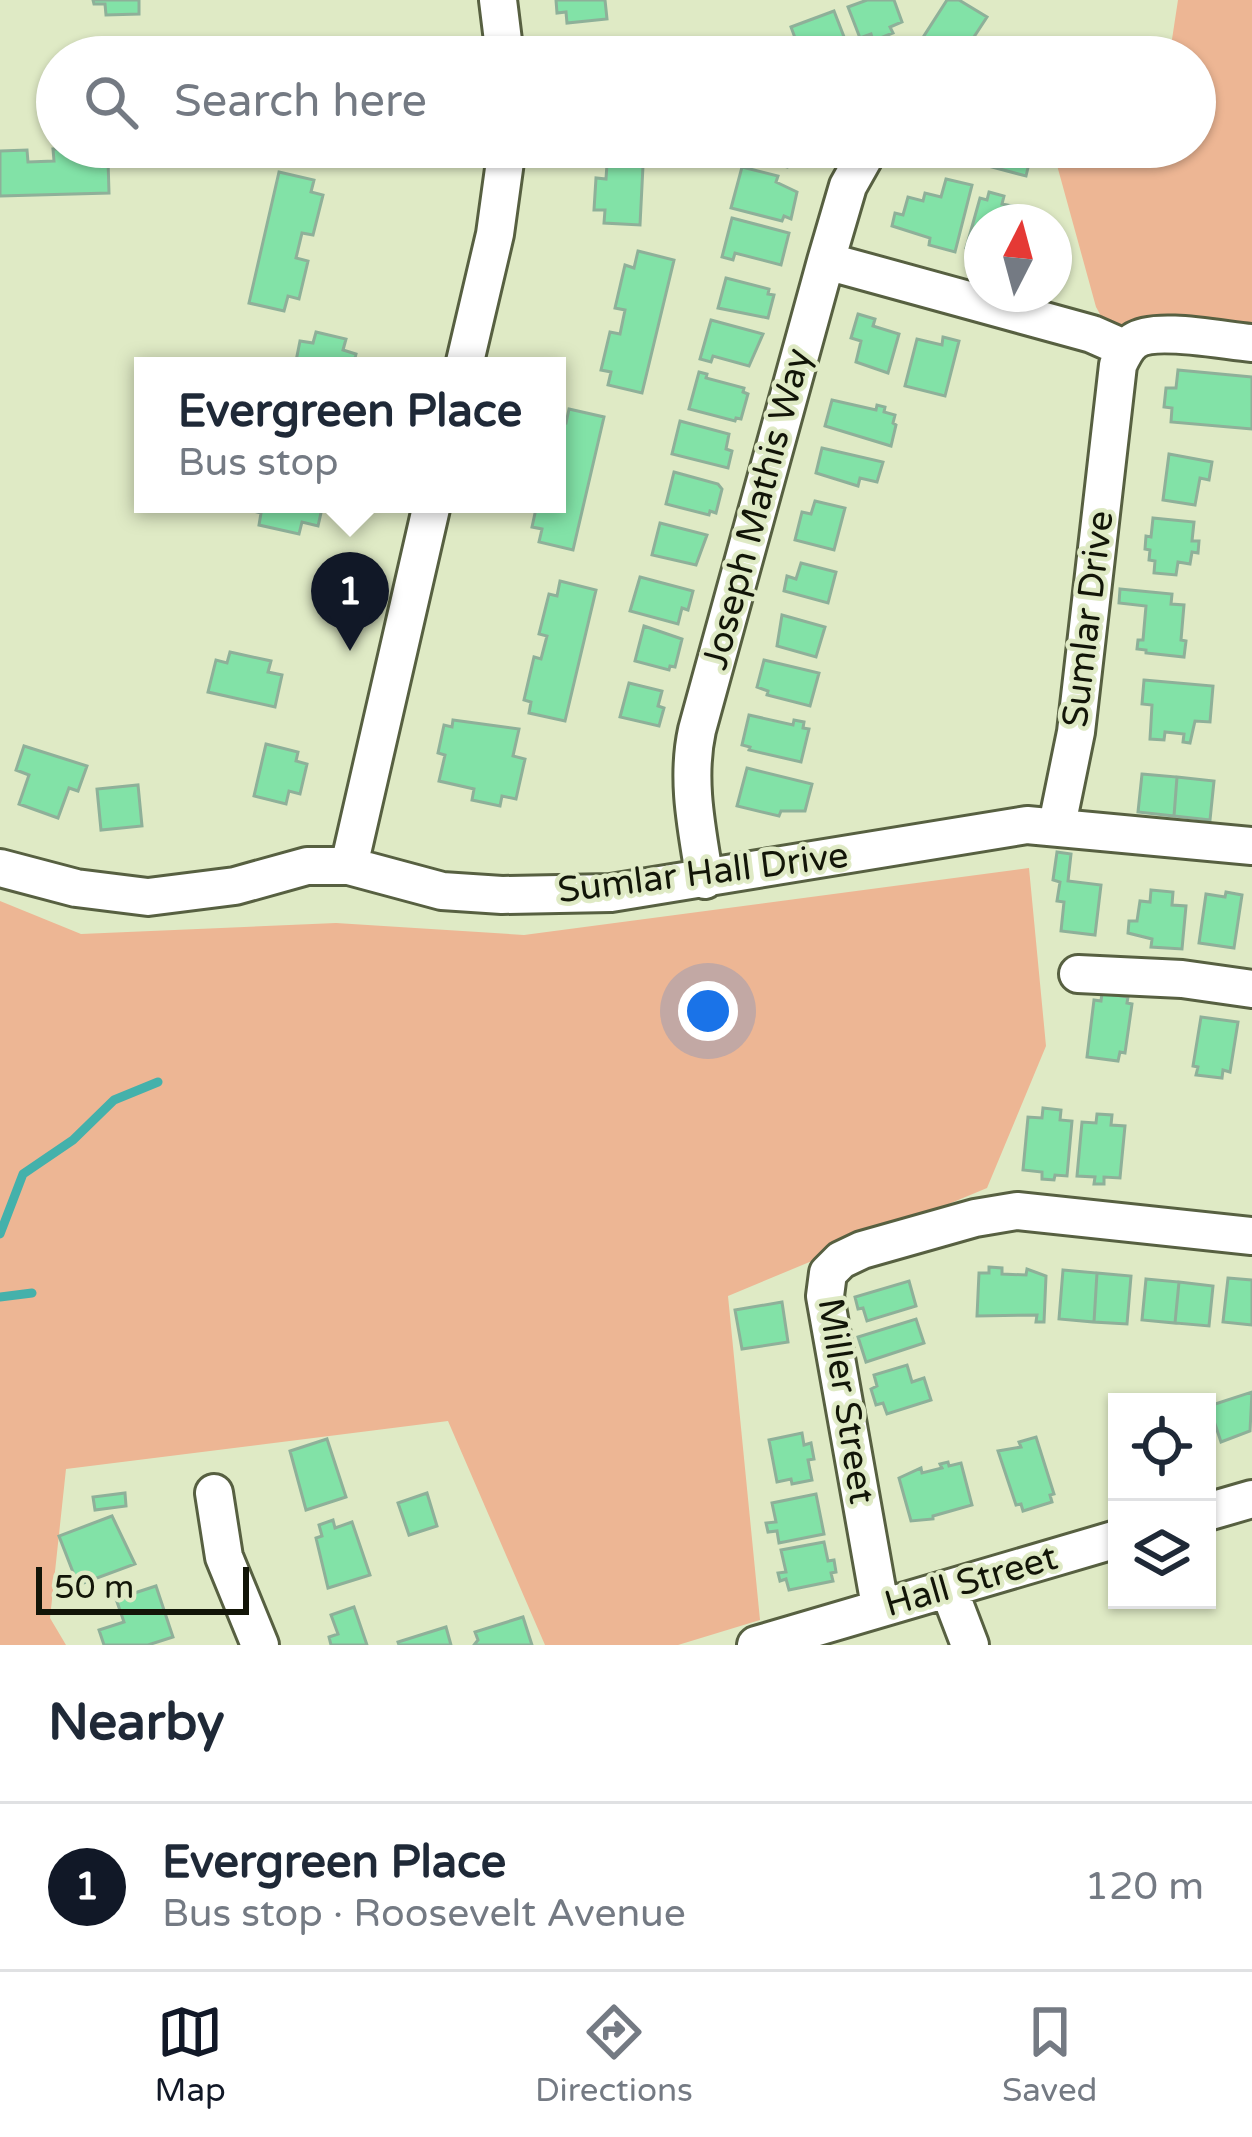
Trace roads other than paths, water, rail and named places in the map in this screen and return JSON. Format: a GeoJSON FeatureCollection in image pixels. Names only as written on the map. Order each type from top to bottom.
{"type":"FeatureCollection","features":[{"type":"Feature","properties":{"kind":"street"},"geometry":{"type":"LineString","coordinates":[[498,0],[502,36]]}},
{"type":"Feature","properties":{"kind":"street"},"geometry":{"type":"LineString","coordinates":[[466,357],[495,235],[504,168]]}},
{"type":"Feature","properties":{"kind":"street","name":"Joseph Mathis Way"},"geometry":{"type":"LineString","coordinates":[[705,880],[691,757],[826,261],[848,186],[858,168]]}},
{"type":"Feature","properties":{"kind":"street"},"geometry":{"type":"LineString","coordinates":[[826,261],[1092,334],[1126,349],[1138,337],[1157,334],[1252,343]]}},
{"type":"Feature","properties":{"kind":"street","name":"Sumlar Drive"},"geometry":{"type":"LineString","coordinates":[[1057,825],[1076,732],[1118,365],[1126,349]]}},
{"type":"Feature","properties":{"kind":"street"},"geometry":{"type":"LineString","coordinates":[[350,866],[431,513]]}},
{"type":"Feature","properties":{"kind":"street","name":"Sumlar Hall Drive"},"geometry":{"type":"LineString","coordinates":[[0,868],[76,888],[148,897],[236,886],[307,866],[350,866],[442,891],[611,893],[1027,824],[1057,825]]}},
{"type":"Feature","properties":{"kind":"street"},"geometry":{"type":"LineString","coordinates":[[1057,825],[1252,846]]}},
{"type":"Feature","properties":{"kind":"street"},"geometry":{"type":"LineString","coordinates":[[1078,974],[1182,979],[1252,989]]}},
{"type":"Feature","properties":{"kind":"street","name":"Miller Street"},"geometry":{"type":"LineString","coordinates":[[880,1606],[825,1296],[828,1273],[841,1260],[974,1218],[1017,1211],[1252,1235]]}},
{"type":"Feature","properties":{"kind":"street"},"geometry":{"type":"LineString","coordinates":[[214,1493],[224,1557],[260,1645]]}},
{"type":"Feature","properties":{"kind":"street"},"geometry":{"type":"LineString","coordinates":[[1216,1509],[1252,1499]]}},
{"type":"Feature","properties":{"kind":"street","name":"Hall Street"},"geometry":{"type":"LineString","coordinates":[[756,1645],[1108,1543]]}},
{"type":"Feature","properties":{"kind":"street"},"geometry":{"type":"LineString","coordinates":[[949,1590],[970,1645]]}},
{"type":"Feature","properties":{"kind":"waterway"},"geometry":{"type":"LineString","coordinates":[[0,1234],[23,1174],[73,1140],[114,1100],[158,1082]]}},
{"type":"Feature","properties":{"kind":"waterway"},"geometry":{"type":"LineString","coordinates":[[0,1297],[32,1293]]}},
{"type":"Feature","properties":{"kind":"place","name":"Evergreen Place"},"geometry":{"type":"Point","coordinates":[350,651]}}]}
